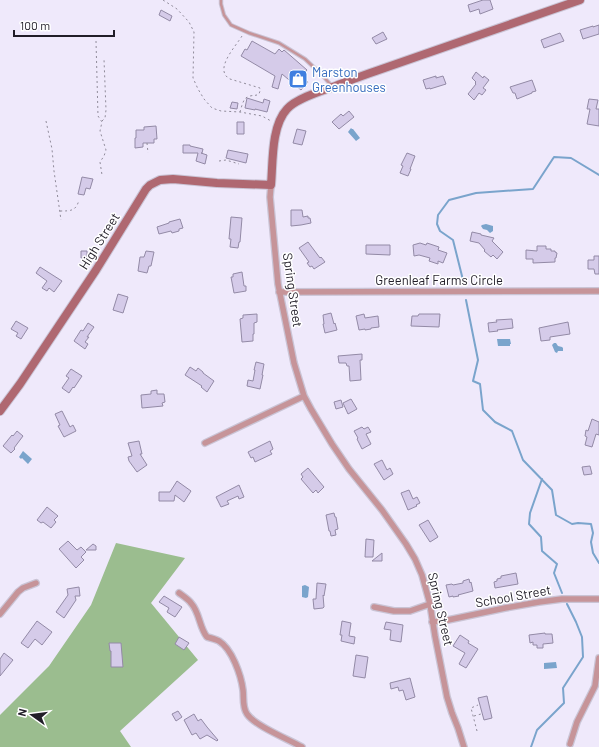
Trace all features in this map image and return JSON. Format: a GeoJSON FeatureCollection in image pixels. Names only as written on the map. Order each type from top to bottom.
{"type":"FeatureCollection","features":[{"type":"Feature","properties":{"kind":"street","name":"Spring Street"},"geometry":{"type":"LineString","coordinates":[[464,747],[447,697],[432,622],[430,604],[422,575],[415,559],[382,510],[332,444],[304,396],[294,363],[278,284],[270,197],[275,137],[278,125],[284,112],[295,103],[312,94],[580,0]]}},
{"type":"Feature","properties":{"kind":"street","name":"High Street"},"geometry":{"type":"LineString","coordinates":[[0,411],[20,384],[96,270],[146,188],[160,180],[173,179],[217,183],[271,185]]}},
{"type":"Feature","properties":{"kind":"street","name":"Greenleaf Farms Circle"},"geometry":{"type":"LineString","coordinates":[[279,292],[599,291]]}},
{"type":"Feature","properties":{"kind":"street"},"geometry":{"type":"LineString","coordinates":[[205,443],[304,396]]}},
{"type":"Feature","properties":{"kind":"street"},"geometry":{"type":"LineString","coordinates":[[0,614],[18,592],[36,583]]}},
{"type":"Feature","properties":{"kind":"street"},"geometry":{"type":"LineString","coordinates":[[179,593],[191,602],[198,614],[203,632],[207,637],[220,642],[225,646],[231,656],[240,676],[246,713],[252,720],[302,747]]}},
{"type":"Feature","properties":{"kind":"street","name":"School Street"},"geometry":{"type":"LineString","coordinates":[[432,622],[539,602],[562,599],[599,599]]}},
{"type":"Feature","properties":{"kind":"street"},"geometry":{"type":"LineString","coordinates":[[374,607],[394,611],[410,611],[430,604]]}},
{"type":"Feature","properties":{"kind":"street"},"geometry":{"type":"LineString","coordinates":[[569,746],[577,722],[595,686],[599,658]]}},
{"type":"Feature","properties":{"kind":"lane"},"geometry":{"type":"LineString","coordinates":[[221,0],[220,4],[224,15],[231,25],[245,32],[279,43],[305,59],[322,74],[332,87]]}},
{"type":"Feature","properties":{"kind":"path"},"geometry":{"type":"LineString","coordinates":[[163,0],[177,9],[189,22],[194,32],[193,78],[204,99],[212,108],[221,111],[240,112],[262,116],[278,125]]}},
{"type":"Feature","properties":{"kind":"path"},"geometry":{"type":"LineString","coordinates":[[240,112],[245,98],[249,96],[256,96],[259,94],[260,88],[226,77],[224,68],[227,59],[245,32]]}},
{"type":"Feature","properties":{"kind":"path"},"geometry":{"type":"LineString","coordinates":[[96,41],[97,105],[98,116],[102,122]]}},
{"type":"Feature","properties":{"kind":"path"},"geometry":{"type":"LineString","coordinates":[[102,175],[100,162],[106,150],[100,131],[102,122],[105,118],[106,110],[104,59]]}},
{"type":"Feature","properties":{"kind":"path"},"geometry":{"type":"LineString","coordinates":[[46,121],[52,149],[61,220]]}},
{"type":"Feature","properties":{"kind":"path"},"geometry":{"type":"LineString","coordinates":[[147,143],[148,153]]}},
{"type":"Feature","properties":{"kind":"path"},"geometry":{"type":"LineString","coordinates":[[219,161],[239,164]]}},
{"type":"Feature","properties":{"kind":"path"},"geometry":{"type":"LineString","coordinates":[[60,212],[74,210],[78,205],[79,200]]}},
{"type":"Feature","properties":{"kind":"path"},"geometry":{"type":"LineString","coordinates":[[477,731],[471,708],[478,705]]}},
{"type":"Feature","properties":{"kind":"path"},"geometry":{"type":"LineString","coordinates":[[473,716],[481,714]]}},
{"type":"Feature","properties":{"kind":"green space"},"geometry":{"type":"Polygon","coordinates":[[[116,543],[185,558],[151,603],[198,660],[120,731],[131,747],[0,747],[0,715],[49,666],[91,605],[116,543]]]}},
{"type":"Feature","properties":{"kind":"water"},"geometry":{"type":"Polygon","coordinates":[[[351,128],[360,138],[356,141],[348,132],[351,128]]]}},
{"type":"Feature","properties":{"kind":"water"},"geometry":{"type":"Polygon","coordinates":[[[486,224],[493,226],[493,231],[490,233],[483,229],[481,226],[486,224]]]}},
{"type":"Feature","properties":{"kind":"water"},"geometry":{"type":"Polygon","coordinates":[[[497,339],[510,339],[511,344],[510,346],[498,346],[497,339]]]}},
{"type":"Feature","properties":{"kind":"water"},"geometry":{"type":"Polygon","coordinates":[[[556,343],[558,346],[563,348],[563,351],[558,351],[557,353],[555,352],[552,345],[556,343]]]}},
{"type":"Feature","properties":{"kind":"water"},"geometry":{"type":"Polygon","coordinates":[[[23,451],[32,459],[28,464],[19,457],[23,451]]]}},
{"type":"Feature","properties":{"kind":"water"},"geometry":{"type":"Polygon","coordinates":[[[305,585],[309,587],[308,597],[306,598],[302,597],[302,586],[305,585]]]}},
{"type":"Feature","properties":{"kind":"water"},"geometry":{"type":"Polygon","coordinates":[[[556,662],[557,668],[544,669],[544,663],[556,662]]]}},
{"type":"Feature","properties":{"kind":"building"},"geometry":{"type":"Polygon","coordinates":[[[483,0],[490,0],[493,9],[480,14],[479,9],[470,12],[468,5],[483,0]]]}},
{"type":"Feature","properties":{"kind":"building"},"geometry":{"type":"Polygon","coordinates":[[[161,10],[172,16],[170,21],[159,15],[161,10]]]}},
{"type":"Feature","properties":{"kind":"building"},"geometry":{"type":"Polygon","coordinates":[[[599,25],[599,34],[583,39],[580,30],[599,25]]]}},
{"type":"Feature","properties":{"kind":"building"},"geometry":{"type":"Polygon","coordinates":[[[383,32],[387,39],[376,44],[372,38],[383,32]]]}},
{"type":"Feature","properties":{"kind":"building"},"geometry":{"type":"Polygon","coordinates":[[[560,33],[564,41],[544,48],[541,40],[560,33]]]}},
{"type":"Feature","properties":{"kind":"building"},"geometry":{"type":"Polygon","coordinates":[[[252,41],[275,54],[279,49],[282,52],[284,50],[307,70],[302,76],[308,82],[301,90],[282,74],[278,89],[272,87],[275,76],[241,56],[245,49],[247,50],[252,41]]]}},
{"type":"Feature","properties":{"kind":"building"},"geometry":{"type":"Polygon","coordinates":[[[476,72],[483,78],[484,76],[489,80],[483,88],[486,90],[482,95],[479,93],[474,100],[468,94],[476,84],[472,78],[476,72]]]}},
{"type":"Feature","properties":{"kind":"building"},"geometry":{"type":"Polygon","coordinates":[[[436,76],[436,78],[443,76],[446,84],[426,89],[423,80],[436,76]]]}},
{"type":"Feature","properties":{"kind":"building"},"geometry":{"type":"Polygon","coordinates":[[[532,80],[536,91],[517,99],[515,93],[513,93],[510,87],[532,80]]]}},
{"type":"Feature","properties":{"kind":"building"},"geometry":{"type":"Polygon","coordinates":[[[247,98],[263,103],[264,99],[270,101],[267,112],[245,108],[247,98]]]}},
{"type":"Feature","properties":{"kind":"building"},"geometry":{"type":"Polygon","coordinates":[[[589,99],[598,100],[596,109],[599,109],[599,126],[587,124],[590,109],[587,109],[589,99]]]}},
{"type":"Feature","properties":{"kind":"building"},"geometry":{"type":"Polygon","coordinates":[[[232,102],[238,103],[237,109],[230,108],[232,102]]]}},
{"type":"Feature","properties":{"kind":"building"},"geometry":{"type":"Polygon","coordinates":[[[349,111],[354,117],[339,129],[332,122],[341,114],[343,116],[349,111]]]}},
{"type":"Feature","properties":{"kind":"building"},"geometry":{"type":"Polygon","coordinates":[[[237,122],[244,122],[244,134],[237,134],[237,122]]]}},
{"type":"Feature","properties":{"kind":"building"},"geometry":{"type":"Polygon","coordinates":[[[156,126],[157,139],[154,139],[154,143],[143,143],[143,147],[135,148],[136,130],[144,130],[144,127],[156,126]]]}},
{"type":"Feature","properties":{"kind":"building"},"geometry":{"type":"Polygon","coordinates":[[[297,129],[306,131],[302,145],[293,143],[297,129]]]}},
{"type":"Feature","properties":{"kind":"building"},"geometry":{"type":"Polygon","coordinates":[[[183,145],[190,145],[203,149],[201,153],[207,155],[205,164],[196,161],[198,153],[183,153],[183,145]]]}},
{"type":"Feature","properties":{"kind":"building"},"geometry":{"type":"Polygon","coordinates":[[[228,150],[248,154],[246,163],[226,158],[228,150]]]}},
{"type":"Feature","properties":{"kind":"building"},"geometry":{"type":"Polygon","coordinates":[[[407,153],[415,156],[408,176],[400,173],[403,166],[401,165],[407,153]]]}},
{"type":"Feature","properties":{"kind":"building"},"geometry":{"type":"Polygon","coordinates":[[[82,177],[93,179],[90,189],[86,188],[84,195],[78,194],[82,177]]]}},
{"type":"Feature","properties":{"kind":"building"},"geometry":{"type":"Polygon","coordinates":[[[291,210],[302,210],[303,217],[308,216],[311,223],[291,226],[291,210]]]}},
{"type":"Feature","properties":{"kind":"building"},"geometry":{"type":"Polygon","coordinates":[[[231,217],[242,218],[238,248],[230,247],[231,239],[229,239],[231,217]]]}},
{"type":"Feature","properties":{"kind":"building"},"geometry":{"type":"Polygon","coordinates":[[[180,219],[183,228],[179,229],[179,231],[159,234],[157,227],[180,219]]]}},
{"type":"Feature","properties":{"kind":"building"},"geometry":{"type":"Polygon","coordinates":[[[472,232],[494,238],[492,241],[503,252],[497,259],[493,255],[491,257],[484,251],[485,250],[479,243],[470,241],[472,232]]]}},
{"type":"Feature","properties":{"kind":"building"},"geometry":{"type":"Polygon","coordinates":[[[308,242],[320,258],[321,257],[325,262],[314,269],[307,263],[309,262],[299,248],[308,242]]]}},
{"type":"Feature","properties":{"kind":"building"},"geometry":{"type":"Polygon","coordinates":[[[420,243],[426,245],[427,243],[439,247],[438,250],[447,253],[443,263],[438,261],[438,264],[429,261],[430,258],[419,255],[414,256],[413,245],[420,243]]]}},
{"type":"Feature","properties":{"kind":"building"},"geometry":{"type":"Polygon","coordinates":[[[366,245],[390,245],[390,255],[366,254],[366,245]]]}},
{"type":"Feature","properties":{"kind":"building"},"geometry":{"type":"Polygon","coordinates":[[[537,246],[546,246],[546,249],[555,251],[557,253],[555,262],[533,263],[533,259],[526,259],[526,250],[537,251],[537,246]]]}},
{"type":"Feature","properties":{"kind":"building"},"geometry":{"type":"Polygon","coordinates":[[[81,251],[87,251],[87,259],[81,258],[81,251]]]}},
{"type":"Feature","properties":{"kind":"building"},"geometry":{"type":"Polygon","coordinates":[[[146,251],[154,252],[151,266],[149,266],[147,273],[138,271],[140,257],[144,257],[146,251]]]}},
{"type":"Feature","properties":{"kind":"building"},"geometry":{"type":"Polygon","coordinates":[[[594,256],[599,256],[599,274],[595,274],[594,269],[588,269],[588,260],[594,260],[594,256]]]}},
{"type":"Feature","properties":{"kind":"building"},"geometry":{"type":"Polygon","coordinates":[[[40,267],[62,281],[54,292],[49,288],[47,291],[42,288],[47,281],[36,273],[40,267]]]}},
{"type":"Feature","properties":{"kind":"building"},"geometry":{"type":"Polygon","coordinates":[[[242,272],[246,291],[234,293],[231,277],[233,277],[233,274],[242,272]]]}},
{"type":"Feature","properties":{"kind":"building"},"geometry":{"type":"Polygon","coordinates":[[[118,294],[128,297],[123,313],[113,310],[118,294]]]}},
{"type":"Feature","properties":{"kind":"building"},"geometry":{"type":"Polygon","coordinates":[[[331,313],[337,330],[325,333],[323,315],[331,313]]]}},
{"type":"Feature","properties":{"kind":"building"},"geometry":{"type":"Polygon","coordinates":[[[257,314],[257,322],[254,323],[253,341],[242,342],[240,319],[243,318],[243,315],[257,314]]]}},
{"type":"Feature","properties":{"kind":"building"},"geometry":{"type":"Polygon","coordinates":[[[364,314],[365,318],[378,316],[379,327],[359,330],[356,316],[364,314]]]}},
{"type":"Feature","properties":{"kind":"building"},"geometry":{"type":"Polygon","coordinates":[[[419,314],[440,314],[439,327],[411,326],[412,316],[418,316],[419,314]]]}},
{"type":"Feature","properties":{"kind":"building"},"geometry":{"type":"Polygon","coordinates":[[[512,319],[513,328],[489,332],[488,323],[497,322],[496,320],[512,319]]]}},
{"type":"Feature","properties":{"kind":"building"},"geometry":{"type":"Polygon","coordinates":[[[16,321],[28,328],[21,339],[16,336],[18,333],[11,329],[16,321]]]}},
{"type":"Feature","properties":{"kind":"building"},"geometry":{"type":"Polygon","coordinates":[[[568,322],[570,334],[550,337],[550,340],[541,341],[539,328],[568,322]]]}},
{"type":"Feature","properties":{"kind":"building"},"geometry":{"type":"Polygon","coordinates":[[[88,323],[94,327],[87,337],[89,337],[85,342],[88,344],[85,349],[74,341],[81,330],[83,331],[88,323]]]}},
{"type":"Feature","properties":{"kind":"building"},"geometry":{"type":"Polygon","coordinates":[[[362,354],[362,360],[360,360],[361,380],[350,381],[349,366],[347,366],[346,363],[339,363],[338,356],[362,354]]]}},
{"type":"Feature","properties":{"kind":"building"},"geometry":{"type":"Polygon","coordinates":[[[256,362],[264,364],[260,389],[247,386],[248,380],[253,381],[256,362]]]}},
{"type":"Feature","properties":{"kind":"building"},"geometry":{"type":"Polygon","coordinates":[[[190,367],[196,371],[198,368],[214,381],[207,392],[201,387],[202,386],[185,375],[190,367]]]}},
{"type":"Feature","properties":{"kind":"building"},"geometry":{"type":"Polygon","coordinates":[[[71,369],[82,376],[69,393],[62,388],[69,378],[66,376],[71,369]]]}},
{"type":"Feature","properties":{"kind":"building"},"geometry":{"type":"Polygon","coordinates":[[[157,390],[157,394],[164,394],[165,402],[162,403],[163,406],[142,408],[141,395],[151,394],[151,391],[157,390]]]}},
{"type":"Feature","properties":{"kind":"building"},"geometry":{"type":"Polygon","coordinates":[[[351,399],[357,409],[348,414],[343,403],[351,399]]]}},
{"type":"Feature","properties":{"kind":"building"},"geometry":{"type":"Polygon","coordinates":[[[341,400],[343,407],[336,409],[334,402],[341,400]]]}},
{"type":"Feature","properties":{"kind":"building"},"geometry":{"type":"Polygon","coordinates":[[[62,411],[70,427],[73,425],[76,431],[64,437],[58,426],[60,425],[55,414],[62,411]]]}},
{"type":"Feature","properties":{"kind":"building"},"geometry":{"type":"Polygon","coordinates":[[[592,419],[599,422],[599,435],[596,434],[592,447],[585,445],[587,437],[585,436],[586,430],[588,431],[592,419]]]}},
{"type":"Feature","properties":{"kind":"building"},"geometry":{"type":"Polygon","coordinates":[[[362,427],[364,429],[368,427],[371,432],[366,434],[371,444],[362,449],[354,431],[362,427]]]}},
{"type":"Feature","properties":{"kind":"building"},"geometry":{"type":"Polygon","coordinates":[[[17,431],[23,436],[11,453],[3,446],[17,431]]]}},
{"type":"Feature","properties":{"kind":"building"},"geometry":{"type":"Polygon","coordinates":[[[139,441],[142,454],[140,454],[147,465],[137,472],[129,461],[128,457],[132,456],[128,443],[139,441]]]}},
{"type":"Feature","properties":{"kind":"building"},"geometry":{"type":"Polygon","coordinates":[[[270,441],[273,449],[270,451],[272,454],[255,462],[253,457],[251,458],[248,452],[270,441]]]}},
{"type":"Feature","properties":{"kind":"building"},"geometry":{"type":"Polygon","coordinates":[[[382,460],[387,470],[390,468],[393,474],[384,480],[374,464],[382,460]]]}},
{"type":"Feature","properties":{"kind":"building"},"geometry":{"type":"Polygon","coordinates":[[[590,466],[592,474],[584,475],[582,467],[590,466]]]}},
{"type":"Feature","properties":{"kind":"building"},"geometry":{"type":"Polygon","coordinates":[[[308,468],[324,487],[318,493],[316,490],[313,493],[301,479],[303,477],[301,474],[308,468]]]}},
{"type":"Feature","properties":{"kind":"building"},"geometry":{"type":"Polygon","coordinates":[[[177,481],[191,491],[184,502],[175,495],[174,501],[159,501],[159,492],[170,492],[177,481]]]}},
{"type":"Feature","properties":{"kind":"building"},"geometry":{"type":"Polygon","coordinates":[[[239,485],[244,497],[239,499],[238,496],[227,501],[229,504],[221,507],[216,497],[239,485]]]}},
{"type":"Feature","properties":{"kind":"building"},"geometry":{"type":"Polygon","coordinates":[[[409,490],[413,499],[417,497],[420,503],[408,510],[401,493],[409,490]]]}},
{"type":"Feature","properties":{"kind":"building"},"geometry":{"type":"Polygon","coordinates":[[[47,507],[58,516],[54,520],[56,522],[51,528],[43,522],[41,523],[37,520],[47,507]]]}},
{"type":"Feature","properties":{"kind":"building"},"geometry":{"type":"Polygon","coordinates":[[[334,513],[338,529],[335,530],[336,535],[331,536],[326,515],[334,513]]]}},
{"type":"Feature","properties":{"kind":"building"},"geometry":{"type":"Polygon","coordinates":[[[428,520],[438,537],[430,542],[419,525],[428,520]]]}},
{"type":"Feature","properties":{"kind":"building"},"geometry":{"type":"Polygon","coordinates":[[[366,539],[374,540],[373,557],[365,557],[366,539]]]}},
{"type":"Feature","properties":{"kind":"building"},"geometry":{"type":"Polygon","coordinates":[[[68,541],[77,550],[81,547],[86,552],[81,557],[84,560],[76,568],[59,549],[68,541]]]}},
{"type":"Feature","properties":{"kind":"building"},"geometry":{"type":"Polygon","coordinates":[[[93,544],[96,546],[96,550],[86,550],[93,544]]]}},
{"type":"Feature","properties":{"kind":"building"},"geometry":{"type":"Polygon","coordinates":[[[382,553],[382,561],[372,561],[382,553]]]}},
{"type":"Feature","properties":{"kind":"building"},"geometry":{"type":"Polygon","coordinates":[[[516,573],[518,584],[495,588],[494,582],[501,578],[501,576],[516,573]]]}},
{"type":"Feature","properties":{"kind":"building"},"geometry":{"type":"Polygon","coordinates":[[[469,579],[473,591],[458,595],[459,596],[449,597],[446,585],[463,583],[463,581],[469,579]]]}},
{"type":"Feature","properties":{"kind":"building"},"geometry":{"type":"Polygon","coordinates":[[[317,583],[326,584],[324,596],[323,595],[324,607],[314,609],[313,599],[316,599],[317,583]]]}},
{"type":"Feature","properties":{"kind":"building"},"geometry":{"type":"Polygon","coordinates":[[[79,587],[80,596],[75,596],[76,600],[64,618],[56,612],[68,595],[67,589],[79,587]]]}},
{"type":"Feature","properties":{"kind":"building"},"geometry":{"type":"Polygon","coordinates":[[[164,596],[182,607],[175,617],[167,612],[169,608],[159,602],[164,596]]]}},
{"type":"Feature","properties":{"kind":"building"},"geometry":{"type":"Polygon","coordinates":[[[37,621],[52,632],[42,645],[35,639],[28,648],[21,643],[37,621]]]}},
{"type":"Feature","properties":{"kind":"building"},"geometry":{"type":"Polygon","coordinates":[[[342,621],[351,623],[349,636],[355,637],[354,644],[341,641],[342,635],[340,635],[342,621]]]}},
{"type":"Feature","properties":{"kind":"building"},"geometry":{"type":"Polygon","coordinates":[[[386,622],[403,625],[401,642],[390,640],[391,630],[384,629],[386,622]]]}},
{"type":"Feature","properties":{"kind":"building"},"geometry":{"type":"Polygon","coordinates":[[[545,633],[552,634],[553,643],[543,644],[543,648],[537,648],[537,645],[533,645],[533,642],[530,643],[529,635],[545,633]]]}},
{"type":"Feature","properties":{"kind":"building"},"geometry":{"type":"Polygon","coordinates":[[[460,635],[469,641],[468,643],[478,649],[466,668],[459,664],[465,653],[453,646],[460,635]]]}},
{"type":"Feature","properties":{"kind":"building"},"geometry":{"type":"Polygon","coordinates":[[[179,637],[189,643],[184,650],[175,644],[179,637]]]}},
{"type":"Feature","properties":{"kind":"building"},"geometry":{"type":"Polygon","coordinates":[[[109,643],[121,643],[123,667],[111,667],[111,651],[109,643]]]}},
{"type":"Feature","properties":{"kind":"building"},"geometry":{"type":"Polygon","coordinates":[[[4,653],[13,660],[0,676],[0,659],[4,653]]]}},
{"type":"Feature","properties":{"kind":"building"},"geometry":{"type":"Polygon","coordinates":[[[356,655],[368,657],[365,678],[353,676],[356,655]]]}},
{"type":"Feature","properties":{"kind":"building"},"geometry":{"type":"Polygon","coordinates":[[[410,678],[415,697],[406,700],[403,690],[399,691],[398,687],[391,689],[390,683],[410,678]]]}},
{"type":"Feature","properties":{"kind":"building"},"geometry":{"type":"Polygon","coordinates":[[[487,696],[492,718],[484,720],[478,698],[487,696]]]}},
{"type":"Feature","properties":{"kind":"building"},"geometry":{"type":"Polygon","coordinates":[[[178,711],[182,717],[176,721],[172,714],[178,711]]]}},
{"type":"Feature","properties":{"kind":"building"},"geometry":{"type":"Polygon","coordinates":[[[194,714],[198,721],[201,719],[218,740],[217,741],[207,735],[200,739],[196,733],[192,735],[184,720],[194,714]]]}},
{"type":"Feature","properties":{"kind":"waterway"},"geometry":{"type":"LineString","coordinates":[[463,280],[453,240],[440,231],[437,224],[438,215],[449,200],[476,193],[533,189],[554,157],[571,158],[599,175]]}},
{"type":"Feature","properties":{"kind":"waterway"},"geometry":{"type":"LineString","coordinates":[[466,300],[478,360],[473,381],[480,384],[483,410],[495,422],[512,431],[523,460],[552,490],[556,515],[572,524],[591,524],[593,533],[591,542],[593,553],[599,563]]}},
{"type":"Feature","properties":{"kind":"waterway"},"geometry":{"type":"LineString","coordinates":[[542,479],[530,513],[529,524],[541,537],[542,551],[557,564],[554,573],[562,593]]}},
{"type":"Feature","properties":{"kind":"waterway"},"geometry":{"type":"LineString","coordinates":[[531,747],[537,730],[564,703],[563,688],[583,657],[582,637],[567,604]]}},
{"type":"Feature","properties":{"kind":"place","name":"Marston Greenhouses"},"geometry":{"type":"Point","coordinates":[298,79]}}]}
